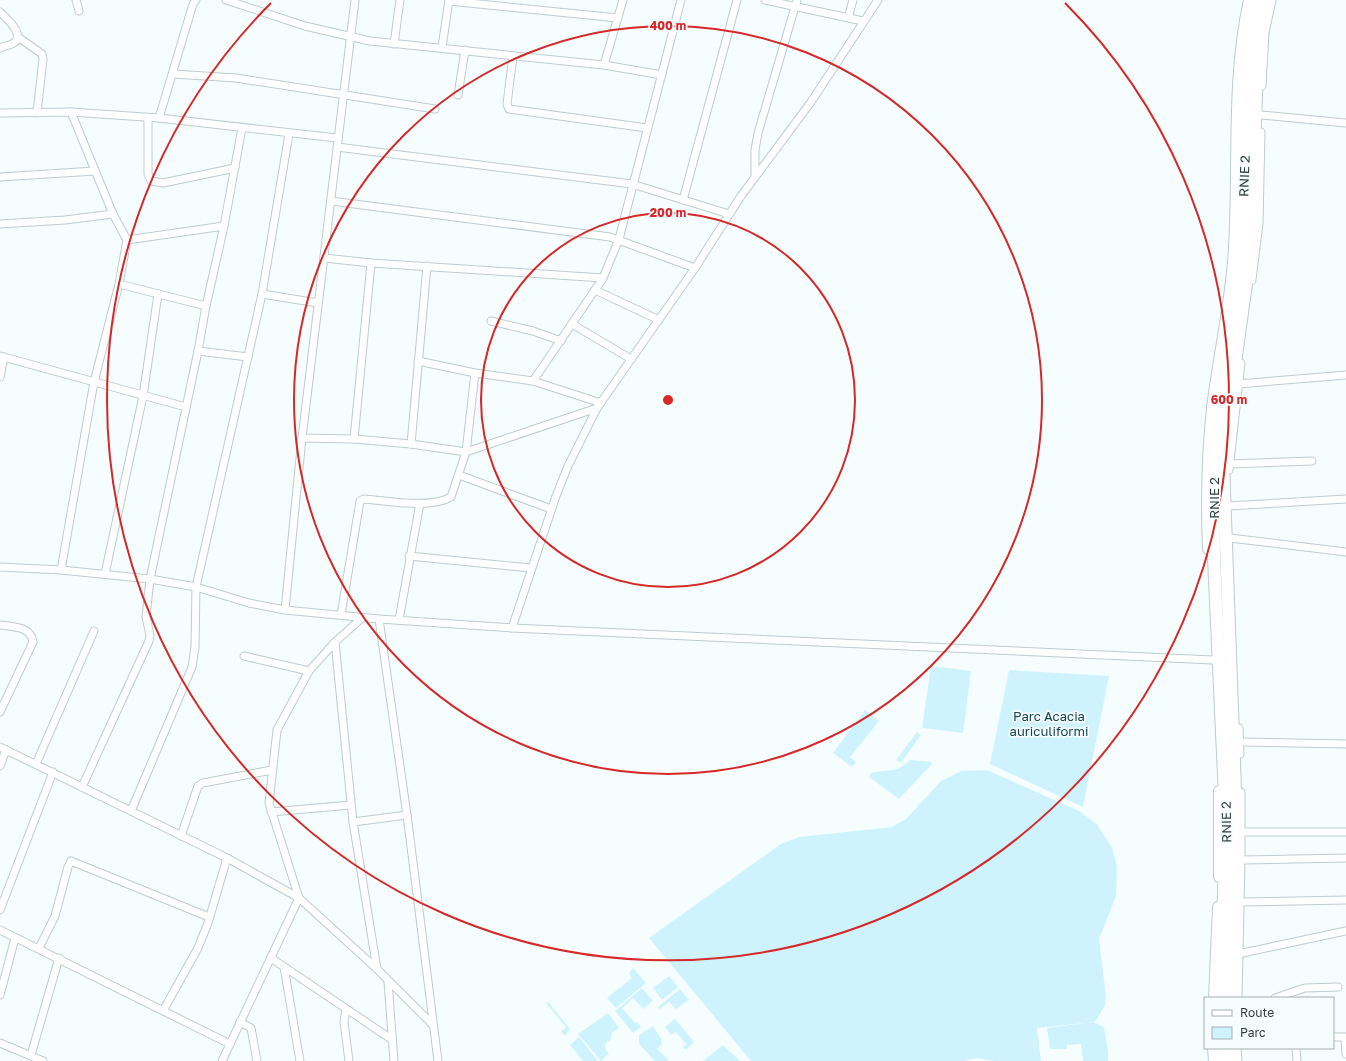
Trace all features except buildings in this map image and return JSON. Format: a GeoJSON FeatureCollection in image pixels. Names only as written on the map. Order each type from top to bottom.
{"type":"FeatureCollection","features":[{"type":"Feature","properties":{"kind":"highway","name":"RNIE 2"},"geometry":{"type":"LineString","coordinates":[[1221,997],[1226,819],[1214,558],[1214,469],[1219,405],[1239,277],[1246,76],[1255,0]]}},
{"type":"Feature","properties":{"kind":"highway","name":"RNIE 2"},"geometry":{"type":"LineString","coordinates":[[1230,997],[1235,848],[1223,463],[1225,434],[1247,277],[1251,232],[1258,41],[1265,0]]}},
{"type":"Feature","properties":{"kind":"highway"},"geometry":{"type":"LineString","coordinates":[[1221,1049],[1222,1061]]}},
{"type":"Feature","properties":{"kind":"highway"},"geometry":{"type":"LineString","coordinates":[[1230,1049],[1231,1061]]}},
{"type":"Feature","properties":{"kind":"street"},"geometry":{"type":"LineString","coordinates":[[76,0],[79,11]]}},
{"type":"Feature","properties":{"kind":"street"},"geometry":{"type":"LineString","coordinates":[[159,118],[193,4],[196,0]]}},
{"type":"Feature","properties":{"kind":"street"},"geometry":{"type":"LineString","coordinates":[[226,0],[305,26],[349,37],[394,44],[442,47],[604,65],[662,75]]}},
{"type":"Feature","properties":{"kind":"street"},"geometry":{"type":"LineString","coordinates":[[285,610],[302,438],[331,202],[349,37],[355,0]]}},
{"type":"Feature","properties":{"kind":"street"},"geometry":{"type":"LineString","coordinates":[[394,44],[400,0]]}},
{"type":"Feature","properties":{"kind":"street"},"geometry":{"type":"LineString","coordinates":[[442,47],[449,0],[618,18]]}},
{"type":"Feature","properties":{"kind":"street"},"geometry":{"type":"LineString","coordinates":[[604,65],[623,0]]}},
{"type":"Feature","properties":{"kind":"street"},"geometry":{"type":"LineString","coordinates":[[534,381],[603,278],[619,239],[632,184],[681,0]]}},
{"type":"Feature","properties":{"kind":"street"},"geometry":{"type":"LineString","coordinates":[[683,200],[738,0]]}},
{"type":"Feature","properties":{"kind":"street"},"geometry":{"type":"LineString","coordinates":[[765,0],[796,3],[863,21]]}},
{"type":"Feature","properties":{"kind":"street"},"geometry":{"type":"LineString","coordinates":[[848,18],[853,0]]}},
{"type":"Feature","properties":{"kind":"street"},"geometry":{"type":"LineString","coordinates":[[512,628],[551,509],[566,471],[599,405],[695,268],[729,214],[811,102],[878,0]]}},
{"type":"Feature","properties":{"kind":"street"},"geometry":{"type":"LineString","coordinates":[[1214,997],[1218,900],[1219,789],[1207,475],[1212,408],[1233,262],[1239,93],[1243,29],[1249,0]]}},
{"type":"Feature","properties":{"kind":"street"},"geometry":{"type":"LineString","coordinates":[[1238,997],[1238,954],[1241,902],[1241,832],[1239,742],[1230,538],[1229,464],[1259,223],[1261,115],[1265,33],[1272,0]]}},
{"type":"Feature","properties":{"kind":"street"},"geometry":{"type":"LineString","coordinates":[[755,177],[755,150],[758,133],[796,3]]}},
{"type":"Feature","properties":{"kind":"street"},"geometry":{"type":"LineString","coordinates":[[0,12],[17,32],[18,36],[42,54],[43,59],[37,113]]}},
{"type":"Feature","properties":{"kind":"street"},"geometry":{"type":"LineString","coordinates":[[0,48],[15,42],[18,36]]}},
{"type":"Feature","properties":{"kind":"street"},"geometry":{"type":"LineString","coordinates":[[458,95],[465,50]]}},
{"type":"Feature","properties":{"kind":"street"},"geometry":{"type":"LineString","coordinates":[[514,56],[507,104],[509,109],[647,128]]}},
{"type":"Feature","properties":{"kind":"street"},"geometry":{"type":"LineString","coordinates":[[173,74],[236,78],[435,108]]}},
{"type":"Feature","properties":{"kind":"street"},"geometry":{"type":"LineString","coordinates":[[61,570],[94,382],[120,284],[127,240],[113,214],[71,112]]}},
{"type":"Feature","properties":{"kind":"street"},"geometry":{"type":"LineString","coordinates":[[0,114],[71,112],[159,118],[289,134],[338,138]]}},
{"type":"Feature","properties":{"kind":"street"},"geometry":{"type":"LineString","coordinates":[[1261,115],[1346,123]]}},
{"type":"Feature","properties":{"kind":"street"},"geometry":{"type":"LineString","coordinates":[[148,118],[148,174],[151,181],[163,183],[235,168]]}},
{"type":"Feature","properties":{"kind":"street"},"geometry":{"type":"LineString","coordinates":[[82,787],[149,642],[150,635],[146,617],[150,579],[198,351],[206,306],[224,226],[242,128]]}},
{"type":"Feature","properties":{"kind":"street"},"geometry":{"type":"LineString","coordinates":[[131,811],[192,667],[195,647],[196,587],[262,294],[289,134]]}},
{"type":"Feature","properties":{"kind":"street"},"geometry":{"type":"LineString","coordinates":[[337,147],[632,184],[729,214]]}},
{"type":"Feature","properties":{"kind":"street"},"geometry":{"type":"LineString","coordinates":[[0,177],[95,171]]}},
{"type":"Feature","properties":{"kind":"street"},"geometry":{"type":"LineString","coordinates":[[331,202],[619,239],[695,268]]}},
{"type":"Feature","properties":{"kind":"street"},"geometry":{"type":"LineString","coordinates":[[0,224],[65,220],[113,214]]}},
{"type":"Feature","properties":{"kind":"street"},"geometry":{"type":"LineString","coordinates":[[127,240],[224,226]]}},
{"type":"Feature","properties":{"kind":"street"},"geometry":{"type":"LineString","coordinates":[[324,258],[371,263],[603,278]]}},
{"type":"Feature","properties":{"kind":"street"},"geometry":{"type":"LineString","coordinates":[[354,439],[371,263]]}},
{"type":"Feature","properties":{"kind":"street"},"geometry":{"type":"LineString","coordinates":[[411,444],[427,266]]}},
{"type":"Feature","properties":{"kind":"street"},"geometry":{"type":"LineString","coordinates":[[120,284],[206,306]]}},
{"type":"Feature","properties":{"kind":"street"},"geometry":{"type":"LineString","coordinates":[[595,290],[659,320]]}},
{"type":"Feature","properties":{"kind":"street"},"geometry":{"type":"LineString","coordinates":[[106,574],[143,396],[158,294]]}},
{"type":"Feature","properties":{"kind":"street"},"geometry":{"type":"LineString","coordinates":[[262,294],[318,303]]}},
{"type":"Feature","properties":{"kind":"street"},"geometry":{"type":"LineString","coordinates":[[491,321],[533,331],[561,340]]}},
{"type":"Feature","properties":{"kind":"street"},"geometry":{"type":"LineString","coordinates":[[572,324],[631,359]]}},
{"type":"Feature","properties":{"kind":"street"},"geometry":{"type":"LineString","coordinates":[[198,351],[248,357]]}},
{"type":"Feature","properties":{"kind":"street"},"geometry":{"type":"LineString","coordinates":[[0,378],[2,357],[186,408]]}},
{"type":"Feature","properties":{"kind":"street"},"geometry":{"type":"LineString","coordinates":[[418,361],[475,373],[534,381],[599,405]]}},
{"type":"Feature","properties":{"kind":"street"},"geometry":{"type":"LineString","coordinates":[[341,615],[360,501],[364,499],[420,503],[444,501],[451,496],[466,452],[475,373]]}},
{"type":"Feature","properties":{"kind":"street"},"geometry":{"type":"LineString","coordinates":[[1238,384],[1346,375]]}},
{"type":"Feature","properties":{"kind":"street"},"geometry":{"type":"LineString","coordinates":[[302,438],[354,439],[411,444],[466,452],[599,405]]}},
{"type":"Feature","properties":{"kind":"street"},"geometry":{"type":"LineString","coordinates":[[1229,464],[1312,461]]}},
{"type":"Feature","properties":{"kind":"street"},"geometry":{"type":"LineString","coordinates":[[459,475],[551,509]]}},
{"type":"Feature","properties":{"kind":"street"},"geometry":{"type":"LineString","coordinates":[[1229,506],[1346,499]]}},
{"type":"Feature","properties":{"kind":"street"},"geometry":{"type":"LineString","coordinates":[[399,620],[409,556],[420,503]]}},
{"type":"Feature","properties":{"kind":"street"},"geometry":{"type":"LineString","coordinates":[[1230,538],[1346,552]]}},
{"type":"Feature","properties":{"kind":"street"},"geometry":{"type":"LineString","coordinates":[[409,556],[531,568]]}},
{"type":"Feature","properties":{"kind":"street"},"geometry":{"type":"LineString","coordinates":[[0,567],[61,570],[150,579],[196,587],[249,603],[285,610],[362,618],[512,628],[1213,660]]}},
{"type":"Feature","properties":{"kind":"street"},"geometry":{"type":"LineString","coordinates":[[222,1061],[299,898],[271,812],[269,794],[279,725],[309,671],[335,642],[362,618]]}},
{"type":"Feature","properties":{"kind":"street"},"geometry":{"type":"LineString","coordinates":[[379,619],[407,815],[432,1024],[438,1061]]}},
{"type":"Feature","properties":{"kind":"street"},"geometry":{"type":"LineString","coordinates":[[0,625],[27,630],[33,637],[33,642],[0,712]]}},
{"type":"Feature","properties":{"kind":"street"},"geometry":{"type":"LineString","coordinates":[[36,764],[94,631]]}},
{"type":"Feature","properties":{"kind":"street"},"geometry":{"type":"LineString","coordinates":[[335,642],[353,822],[377,969]]}},
{"type":"Feature","properties":{"kind":"street"},"geometry":{"type":"LineString","coordinates":[[244,656],[309,671]]}},
{"type":"Feature","properties":{"kind":"street"},"geometry":{"type":"LineString","coordinates":[[1239,742],[1346,744]]}},
{"type":"Feature","properties":{"kind":"street"},"geometry":{"type":"LineString","coordinates":[[0,766],[3,748],[227,858],[299,898],[377,969],[388,982],[432,1024]]}},
{"type":"Feature","properties":{"kind":"street"},"geometry":{"type":"LineString","coordinates":[[181,836],[198,786],[203,783],[272,770]]}},
{"type":"Feature","properties":{"kind":"street"},"geometry":{"type":"LineString","coordinates":[[0,910],[53,772]]}},
{"type":"Feature","properties":{"kind":"street"},"geometry":{"type":"LineString","coordinates":[[271,812],[351,805]]}},
{"type":"Feature","properties":{"kind":"street"},"geometry":{"type":"LineString","coordinates":[[353,822],[407,815]]}},
{"type":"Feature","properties":{"kind":"street"},"geometry":{"type":"LineString","coordinates":[[1241,832],[1346,832]]}},
{"type":"Feature","properties":{"kind":"street"},"geometry":{"type":"LineString","coordinates":[[164,1010],[198,948],[227,858]]}},
{"type":"Feature","properties":{"kind":"street"},"geometry":{"type":"LineString","coordinates":[[1241,860],[1346,858]]}},
{"type":"Feature","properties":{"kind":"street"},"geometry":{"type":"LineString","coordinates":[[39,948],[55,916],[68,866],[71,861],[209,917]]}},
{"type":"Feature","properties":{"kind":"street"},"geometry":{"type":"LineString","coordinates":[[1241,902],[1346,900]]}},
{"type":"Feature","properties":{"kind":"street"},"geometry":{"type":"LineString","coordinates":[[0,930],[230,1044]]}},
{"type":"Feature","properties":{"kind":"street"},"geometry":{"type":"LineString","coordinates":[[1238,954],[1346,931]]}},
{"type":"Feature","properties":{"kind":"street"},"geometry":{"type":"LineString","coordinates":[[0,995],[15,938]]}},
{"type":"Feature","properties":{"kind":"street"},"geometry":{"type":"LineString","coordinates":[[31,1055],[59,958]]}},
{"type":"Feature","properties":{"kind":"street"},"geometry":{"type":"LineString","coordinates":[[271,958],[391,1039]]}},
{"type":"Feature","properties":{"kind":"street"},"geometry":{"type":"LineString","coordinates":[[284,967],[300,1061]]}},
{"type":"Feature","properties":{"kind":"street"},"geometry":{"type":"LineString","coordinates":[[388,982],[391,1039],[394,1061]]}},
{"type":"Feature","properties":{"kind":"street"},"geometry":{"type":"LineString","coordinates":[[1277,997],[1305,988],[1338,987]]}},
{"type":"Feature","properties":{"kind":"street"},"geometry":{"type":"LineString","coordinates":[[346,1010],[344,1022],[349,1061]]}},
{"type":"Feature","properties":{"kind":"street"},"geometry":{"type":"LineString","coordinates":[[240,1022],[251,1028],[257,1061]]}},
{"type":"Feature","properties":{"kind":"street"},"geometry":{"type":"LineString","coordinates":[[1334,1037],[1345,1038],[1346,1054]]}},
{"type":"Feature","properties":{"kind":"street"},"geometry":{"type":"LineString","coordinates":[[0,1043],[44,1061]]}},
{"type":"Feature","properties":{"kind":"street"},"geometry":{"type":"LineString","coordinates":[[1213,1049],[1214,1061]]}},
{"type":"Feature","properties":{"kind":"street"},"geometry":{"type":"LineString","coordinates":[[1237,1049],[1238,1061]]}},
{"type":"Feature","properties":{"kind":"street"},"geometry":{"type":"LineString","coordinates":[[1296,1049],[1297,1061]]}},
{"type":"Feature","properties":{"kind":"green space"},"geometry":{"type":"Polygon","coordinates":[[[931,666],[971,671],[963,733],[922,728],[931,666]]]}},
{"type":"Feature","properties":{"kind":"green space","name":"Parc Acacia auriculiformi"},"geometry":{"type":"Polygon","coordinates":[[[1009,670],[1109,676],[1083,807],[990,764],[1009,670]]]}},
{"type":"Feature","properties":{"kind":"green space"},"geometry":{"type":"Polygon","coordinates":[[[865,710],[879,721],[850,757],[856,762],[852,767],[833,753],[865,710]]]}},
{"type":"Feature","properties":{"kind":"green space"},"geometry":{"type":"Polygon","coordinates":[[[917,732],[921,735],[901,763],[896,760],[917,732]]]}},
{"type":"Feature","properties":{"kind":"green space"},"geometry":{"type":"Polygon","coordinates":[[[910,760],[932,762],[931,765],[899,799],[869,777],[871,773],[900,768],[910,760]]]}},
{"type":"Feature","properties":{"kind":"green space"},"geometry":{"type":"Polygon","coordinates":[[[987,770],[1079,811],[1097,824],[1112,848],[1117,866],[1116,896],[1099,939],[1106,996],[1105,1005],[1095,1022],[1037,1028],[1041,1061],[995,1061],[977,1058],[963,1061],[751,1061],[649,938],[781,844],[799,837],[892,827],[906,819],[941,781],[961,771],[987,770]]]}},
{"type":"Feature","properties":{"kind":"green space"},"geometry":{"type":"Polygon","coordinates":[[[633,968],[646,983],[616,1008],[607,998],[632,978],[629,973],[633,968]]]}},
{"type":"Feature","properties":{"kind":"green space"},"geometry":{"type":"Polygon","coordinates":[[[669,976],[678,987],[662,1000],[653,988],[669,976]]]}},
{"type":"Feature","properties":{"kind":"green space"},"geometry":{"type":"Polygon","coordinates":[[[642,988],[653,1001],[643,1009],[633,998],[622,1008],[634,1022],[638,1023],[641,1027],[633,1033],[615,1011],[642,988]]]}},
{"type":"Feature","properties":{"kind":"green space"},"geometry":{"type":"Polygon","coordinates":[[[680,989],[689,1000],[676,1009],[669,1002],[660,1009],[658,1007],[680,989]]]}},
{"type":"Feature","properties":{"kind":"green space"},"geometry":{"type":"Polygon","coordinates":[[[548,1002],[570,1029],[565,1036],[561,1032],[566,1027],[546,1003],[548,1002]]]}},
{"type":"Feature","properties":{"kind":"green space"},"geometry":{"type":"Polygon","coordinates":[[[608,1013],[619,1028],[612,1033],[611,1039],[605,1044],[606,1050],[609,1054],[601,1061],[578,1034],[608,1013]]]}},
{"type":"Feature","properties":{"kind":"green space"},"geometry":{"type":"Polygon","coordinates":[[[675,1019],[694,1042],[686,1050],[683,1047],[686,1044],[676,1032],[671,1035],[665,1027],[675,1019]]]}},
{"type":"Feature","properties":{"kind":"green space"},"geometry":{"type":"Polygon","coordinates":[[[1094,1022],[1104,1027],[1108,1061],[1083,1061],[1081,1044],[1067,1045],[1067,1049],[1050,1049],[1047,1028],[1094,1022]]]}},
{"type":"Feature","properties":{"kind":"green space"},"geometry":{"type":"Polygon","coordinates":[[[653,1026],[661,1039],[662,1044],[657,1049],[668,1059],[667,1061],[655,1061],[639,1044],[639,1035],[653,1026]]]}},
{"type":"Feature","properties":{"kind":"green space"},"geometry":{"type":"Polygon","coordinates":[[[579,1037],[598,1061],[583,1061],[570,1045],[579,1037]]]}},
{"type":"Feature","properties":{"kind":"green space"},"geometry":{"type":"Polygon","coordinates":[[[723,1045],[740,1061],[703,1061],[723,1045]]]}}]}
